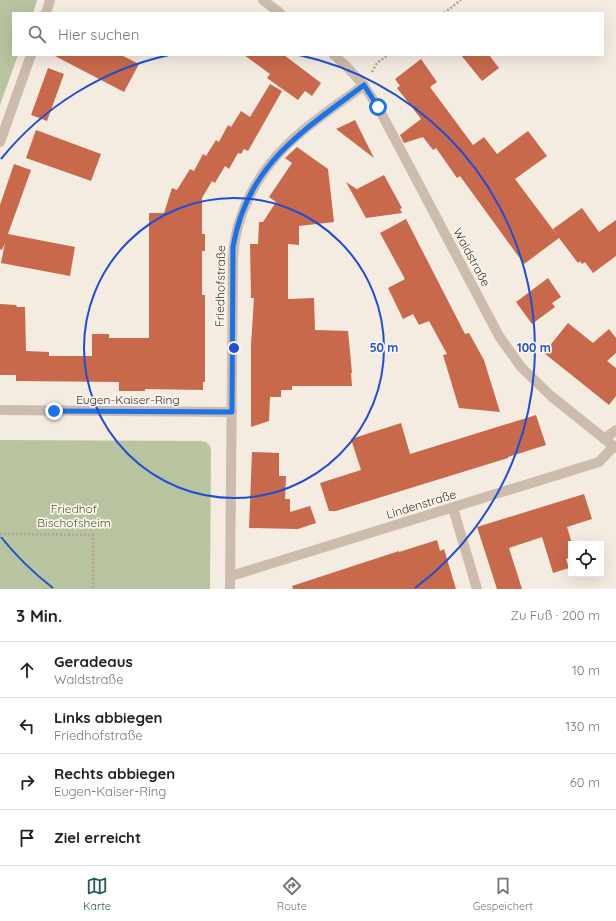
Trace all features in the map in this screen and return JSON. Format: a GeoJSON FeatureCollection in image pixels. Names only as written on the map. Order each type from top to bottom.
{"type":"FeatureCollection","features":[{"type":"Feature","properties":{"kind":"street"},"geometry":{"type":"LineString","coordinates":[[46,12],[50,0]]}},
{"type":"Feature","properties":{"kind":"street"},"geometry":{"type":"LineString","coordinates":[[263,0],[279,12]]}},
{"type":"Feature","properties":{"kind":"street"},"geometry":{"type":"LineString","coordinates":[[0,142],[31,56]]}},
{"type":"Feature","properties":{"kind":"street","name":"Waldstraße"},"geometry":{"type":"LineString","coordinates":[[335,56],[344,63],[364,85],[378,107],[499,336],[521,366],[551,396],[615,447]]}},
{"type":"Feature","properties":{"kind":"street","name":"Friedhofstraße"},"geometry":{"type":"LineString","coordinates":[[230,589],[233,247],[237,229],[245,205],[262,175],[287,145],[303,131],[364,85]]}},
{"type":"Feature","properties":{"kind":"street","name":"Eugen-Kaiser-Ring"},"geometry":{"type":"LineString","coordinates":[[0,410],[232,412]]}},
{"type":"Feature","properties":{"kind":"street"},"geometry":{"type":"LineString","coordinates":[[604,439],[616,430]]}},
{"type":"Feature","properties":{"kind":"street","name":"Lindenstraße"},"geometry":{"type":"LineString","coordinates":[[230,576],[598,462],[615,447]]}},
{"type":"Feature","properties":{"kind":"street"},"geometry":{"type":"LineString","coordinates":[[453,508],[477,589]]}},
{"type":"Feature","properties":{"kind":"path"},"geometry":{"type":"LineString","coordinates":[[445,12],[461,0]]}},
{"type":"Feature","properties":{"kind":"path"},"geometry":{"type":"LineString","coordinates":[[364,85],[377,63],[387,56]]}},
{"type":"Feature","properties":{"kind":"path"},"geometry":{"type":"LineString","coordinates":[[0,534],[93,535],[93,589]]}},
{"type":"Feature","properties":{"kind":"green space"},"geometry":{"type":"Polygon","coordinates":[[[0,0],[37,0],[33,12],[12,12],[12,56],[18,56],[0,105],[0,0]]]}},
{"type":"Feature","properties":{"kind":"green space","name":"Friedhof Bischofsheim"},"geometry":{"type":"Polygon","coordinates":[[[0,440],[206,442],[210,446],[211,451],[210,589],[0,589],[0,440]]]}},
{"type":"Feature","properties":{"kind":"building"},"geometry":{"type":"Polygon","coordinates":[[[55,56],[123,56],[139,64],[124,92],[55,56]]]}},
{"type":"Feature","properties":{"kind":"building"},"geometry":{"type":"Polygon","coordinates":[[[245,56],[285,56],[321,83],[312,96],[305,91],[298,100],[267,78],[270,74],[245,56]]]}},
{"type":"Feature","properties":{"kind":"building"},"geometry":{"type":"Polygon","coordinates":[[[462,56],[490,56],[499,68],[482,81],[462,56]]]}},
{"type":"Feature","properties":{"kind":"building"},"geometry":{"type":"Polygon","coordinates":[[[421,59],[437,82],[430,87],[473,145],[484,137],[497,154],[528,131],[547,156],[515,179],[557,235],[553,229],[582,208],[599,232],[616,220],[616,256],[593,273],[585,262],[582,264],[580,261],[578,263],[559,238],[524,264],[460,176],[457,178],[436,148],[433,150],[423,137],[404,143],[400,135],[421,119],[397,88],[400,86],[395,79],[421,59]]]}},
{"type":"Feature","properties":{"kind":"building"},"geometry":{"type":"Polygon","coordinates":[[[48,68],[64,74],[47,121],[31,115],[48,68]]]}},
{"type":"Feature","properties":{"kind":"building"},"geometry":{"type":"Polygon","coordinates":[[[270,84],[282,91],[248,151],[244,149],[241,154],[238,153],[229,169],[225,166],[215,183],[212,181],[202,198],[202,234],[205,234],[205,251],[202,251],[202,295],[205,295],[205,382],[203,382],[203,390],[145,389],[145,391],[119,391],[119,382],[16,381],[16,375],[0,375],[0,304],[25,307],[26,351],[49,352],[49,356],[92,356],[92,334],[109,334],[109,338],[149,338],[149,213],[164,213],[172,188],[177,190],[190,169],[194,171],[203,154],[206,156],[216,140],[219,142],[228,125],[231,127],[241,111],[250,117],[270,84]]]}},
{"type":"Feature","properties":{"kind":"building"},"geometry":{"type":"Polygon","coordinates":[[[355,120],[374,158],[336,129],[355,120]]]}},
{"type":"Feature","properties":{"kind":"building"},"geometry":{"type":"Polygon","coordinates":[[[36,130],[101,154],[91,181],[26,158],[36,130]]]}},
{"type":"Feature","properties":{"kind":"building"},"geometry":{"type":"Polygon","coordinates":[[[297,147],[328,169],[334,222],[299,226],[299,245],[288,244],[288,299],[314,298],[315,330],[348,331],[352,386],[292,386],[292,390],[281,390],[281,397],[270,397],[269,421],[251,427],[251,345],[254,298],[251,298],[250,244],[258,244],[259,222],[263,222],[276,202],[269,197],[292,163],[285,158],[297,147]]]}},
{"type":"Feature","properties":{"kind":"building"},"geometry":{"type":"Polygon","coordinates":[[[14,164],[31,170],[8,234],[75,247],[70,276],[1,263],[5,243],[2,250],[0,249],[0,205],[14,164]]]}},
{"type":"Feature","properties":{"kind":"building"},"geometry":{"type":"Polygon","coordinates":[[[384,175],[402,208],[400,209],[402,213],[366,218],[346,182],[358,190],[357,189],[384,175]]]}},
{"type":"Feature","properties":{"kind":"building"},"geometry":{"type":"Polygon","coordinates":[[[406,219],[465,334],[469,333],[484,360],[500,412],[459,408],[443,355],[447,354],[429,321],[419,325],[413,314],[403,319],[388,288],[405,279],[380,233],[406,219]]]}},
{"type":"Feature","properties":{"kind":"building"},"geometry":{"type":"Polygon","coordinates":[[[548,278],[561,297],[552,303],[555,307],[532,324],[516,302],[548,278]]]}},
{"type":"Feature","properties":{"kind":"building"},"geometry":{"type":"Polygon","coordinates":[[[568,323],[593,343],[609,329],[616,338],[616,353],[607,361],[616,368],[616,396],[609,405],[544,353],[568,323]]]}},
{"type":"Feature","properties":{"kind":"building"},"geometry":{"type":"Polygon","coordinates":[[[536,415],[546,445],[336,511],[329,511],[320,483],[361,470],[351,439],[401,423],[410,454],[536,415]]]}},
{"type":"Feature","properties":{"kind":"building"},"geometry":{"type":"Polygon","coordinates":[[[252,452],[279,453],[279,476],[286,476],[285,499],[290,499],[290,512],[310,506],[316,523],[298,529],[249,528],[252,452]]]}},
{"type":"Feature","properties":{"kind":"building"},"geometry":{"type":"Polygon","coordinates":[[[584,494],[592,519],[567,527],[571,540],[568,541],[568,558],[566,559],[568,568],[553,573],[542,537],[509,548],[522,589],[497,589],[477,527],[584,494]]]}},
{"type":"Feature","properties":{"kind":"building"},"geometry":{"type":"Polygon","coordinates":[[[437,540],[440,551],[444,549],[456,589],[293,589],[292,586],[399,551],[437,540]]]}},
{"type":"Feature","properties":{"kind":"route"},"geometry":{"type":"LineString","coordinates":[[54,411],[232,412],[233,247],[234,239],[245,205],[262,175],[287,145],[303,131],[364,85],[378,107]]}}]}
